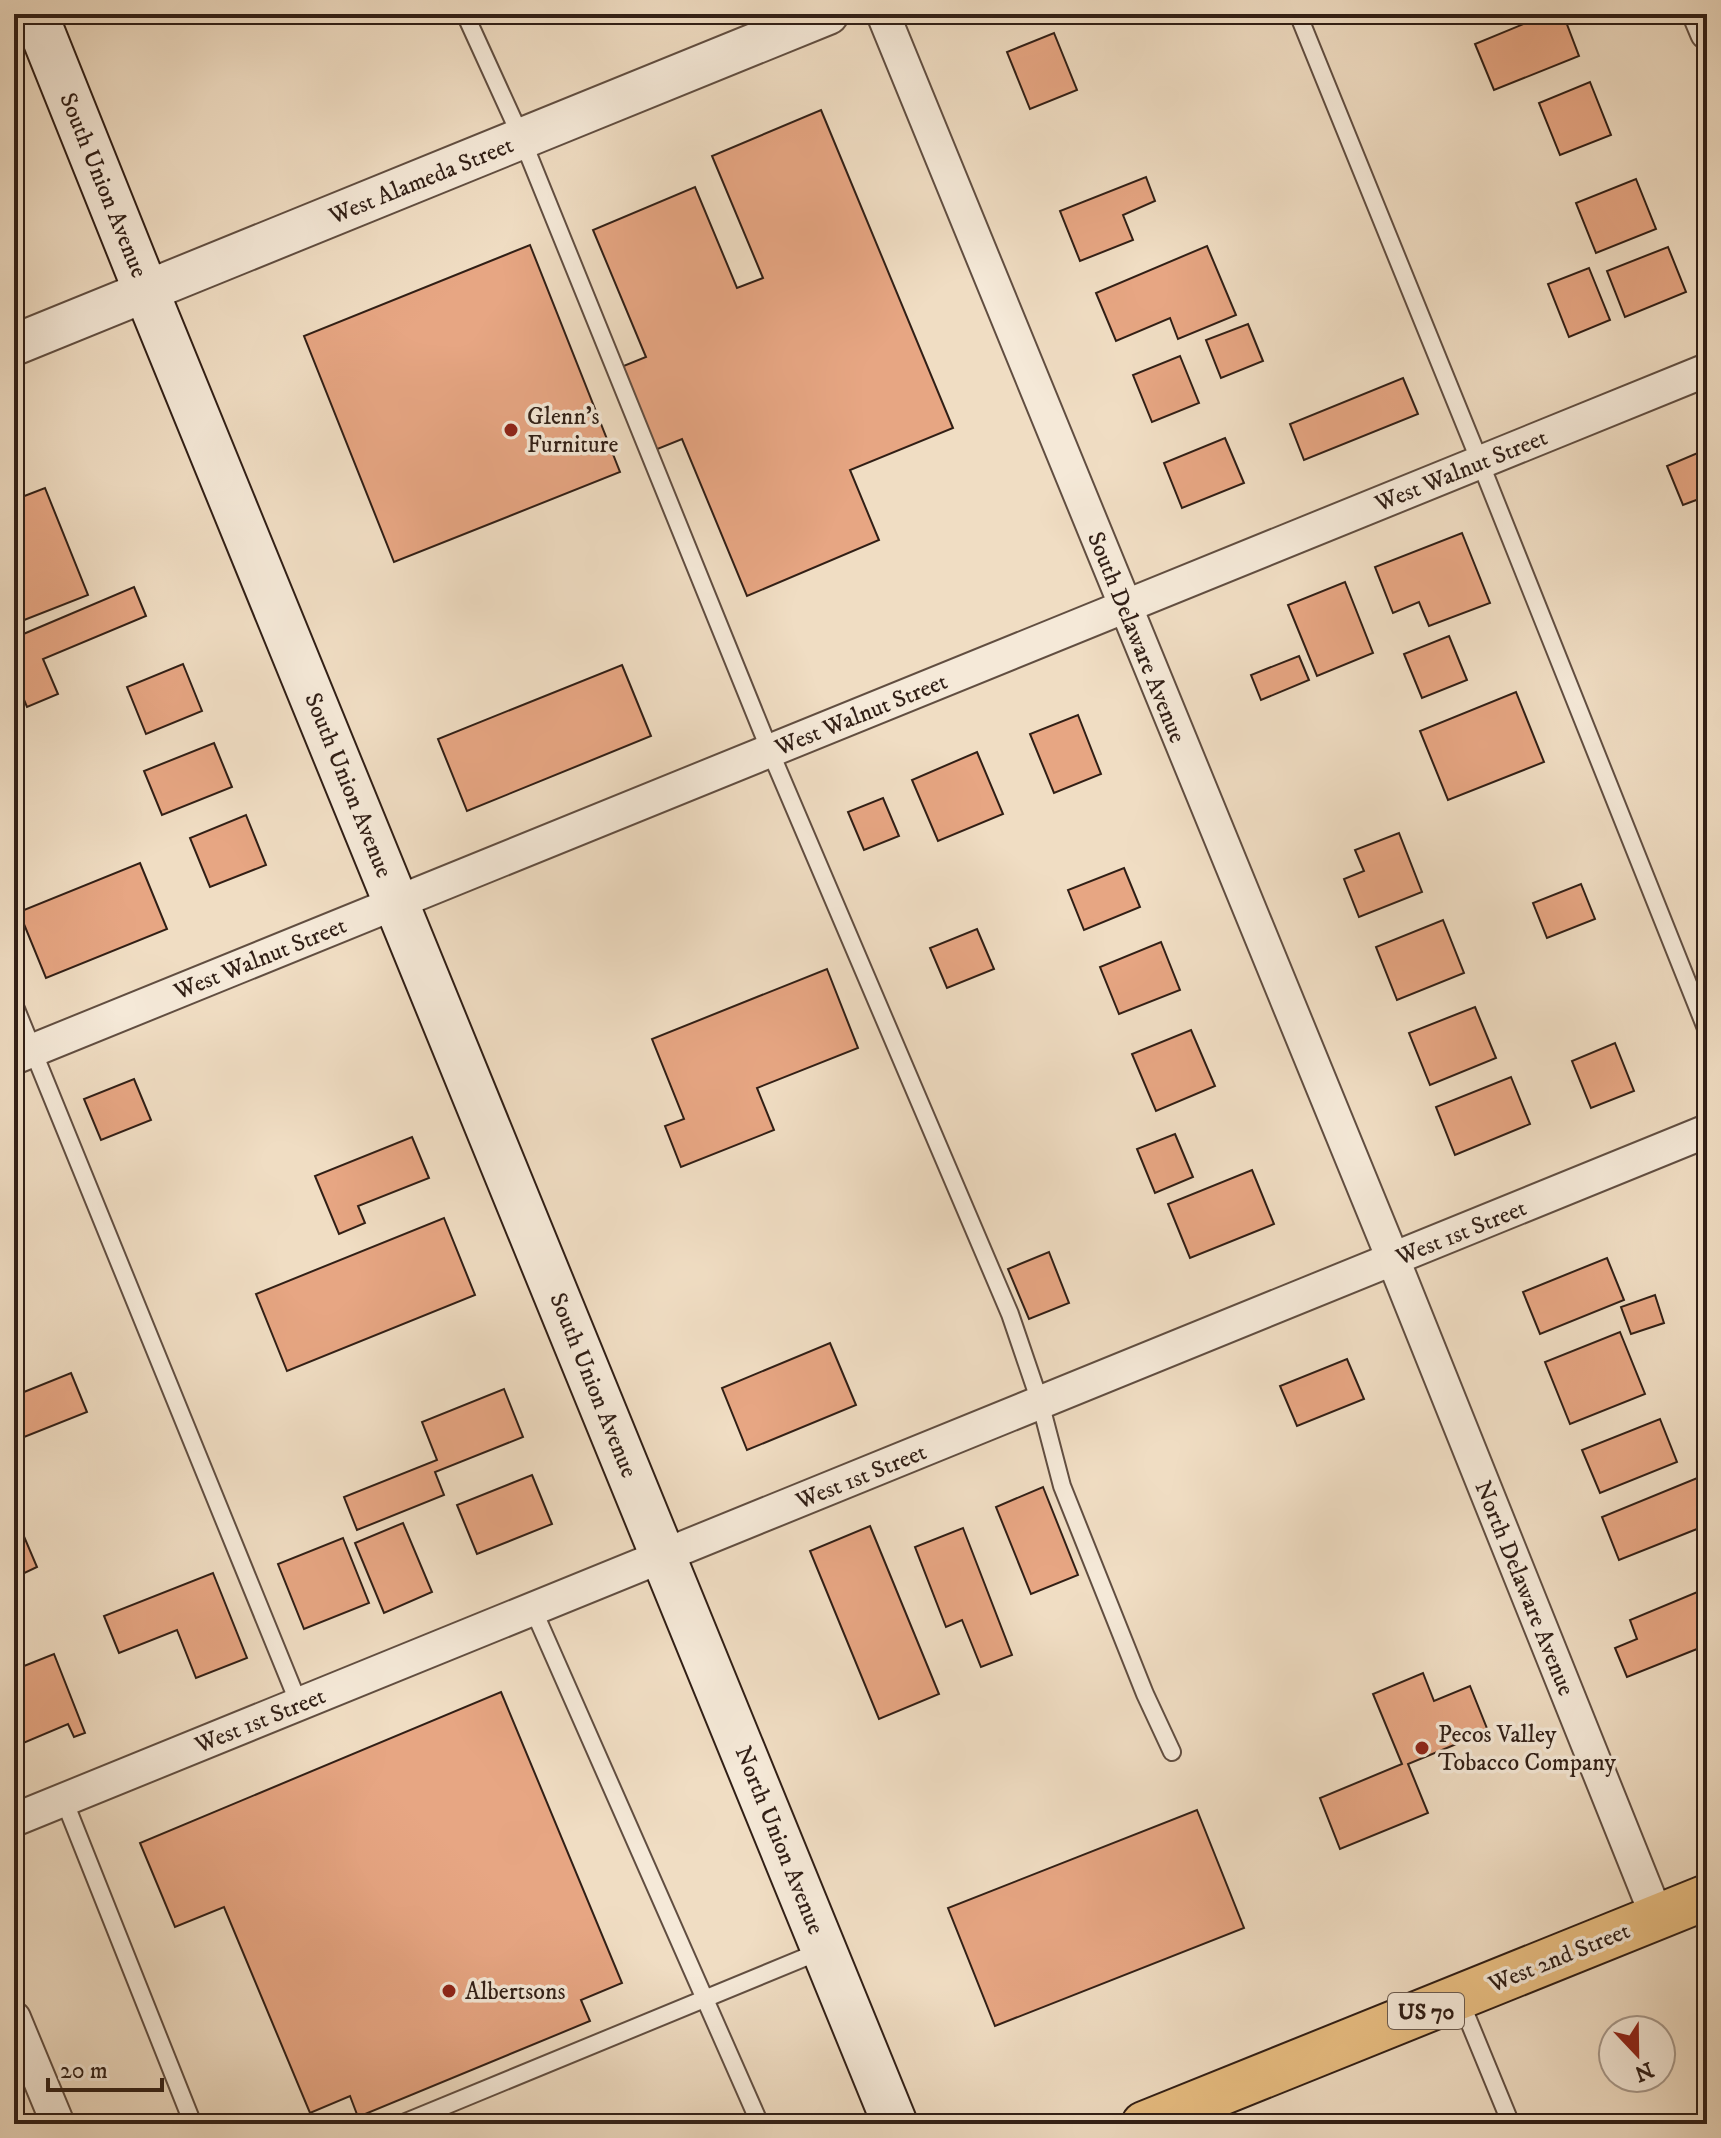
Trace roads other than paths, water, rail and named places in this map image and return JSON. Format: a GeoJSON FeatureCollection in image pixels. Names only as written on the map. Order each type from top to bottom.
{"type":"FeatureCollection","features":[{"type":"Feature","properties":{"kind":"main road","name":"South Union Avenue"},"geometry":{"type":"LineString","coordinates":[[35,14],[664,1556]]}},
{"type":"Feature","properties":{"kind":"main road","name":"North Union Avenue"},"geometry":{"type":"LineString","coordinates":[[664,1556],[895,2124]]}},
{"type":"Feature","properties":{"kind":"main road","name":"West 2nd Street"},"geometry":{"type":"LineString","coordinates":[[1144,2124],[1707,1897]]}},
{"type":"Feature","properties":{"kind":"street","name":"West Alameda Street"},"geometry":{"type":"LineString","coordinates":[[14,345],[828,14]]}},
{"type":"Feature","properties":{"kind":"street","name":"South Delaware Avenue"},"geometry":{"type":"LineString","coordinates":[[883,14],[1393,1259]]}},
{"type":"Feature","properties":{"kind":"street"},"geometry":{"type":"LineString","coordinates":[[1699,14],[1707,33]]}},
{"type":"Feature","properties":{"kind":"street","name":"West Walnut Street"},"geometry":{"type":"LineString","coordinates":[[24,1054],[1707,370]]}},
{"type":"Feature","properties":{"kind":"street","name":"West 1st Street"},"geometry":{"type":"LineString","coordinates":[[14,1820],[1707,1131]]}},
{"type":"Feature","properties":{"kind":"street","name":"North Delaware Avenue"},"geometry":{"type":"LineString","coordinates":[[1393,1259],[1657,1917]]}},
{"type":"Feature","properties":{"kind":"street"},"geometry":{"type":"LineString","coordinates":[[14,2018],[58,2124]]}},
{"type":"Feature","properties":{"kind":"lane"},"geometry":{"type":"LineString","coordinates":[[465,14],[522,139],[770,751],[1010,1314],[1040,1402],[1062,1486],[1145,1694],[1172,1752]]}},
{"type":"Feature","properties":{"kind":"lane"},"geometry":{"type":"LineString","coordinates":[[1298,14],[1707,1031]]}},
{"type":"Feature","properties":{"kind":"lane"},"geometry":{"type":"LineString","coordinates":[[14,1004],[24,1054],[299,1704]]}},
{"type":"Feature","properties":{"kind":"lane"},"geometry":{"type":"LineString","coordinates":[[533,1609],[760,2124]]}},
{"type":"Feature","properties":{"kind":"lane"},"geometry":{"type":"LineString","coordinates":[[64,1800],[193,2124]]}},
{"type":"Feature","properties":{"kind":"lane"},"geometry":{"type":"LineString","coordinates":[[401,2124],[824,1950]]}},
{"type":"Feature","properties":{"kind":"lane"},"geometry":{"type":"LineString","coordinates":[[1459,1998],[1511,2124]]}},
{"type":"Feature","properties":{"kind":"place","name":"Glenn's Furniture"},"geometry":{"type":"Point","coordinates":[511,430]}},
{"type":"Feature","properties":{"kind":"place","name":"Pecos Valley Tobacco Company"},"geometry":{"type":"Point","coordinates":[1422,1748]}},
{"type":"Feature","properties":{"kind":"place","name":"Albertsons"},"geometry":{"type":"Point","coordinates":[449,1991]}}]}
